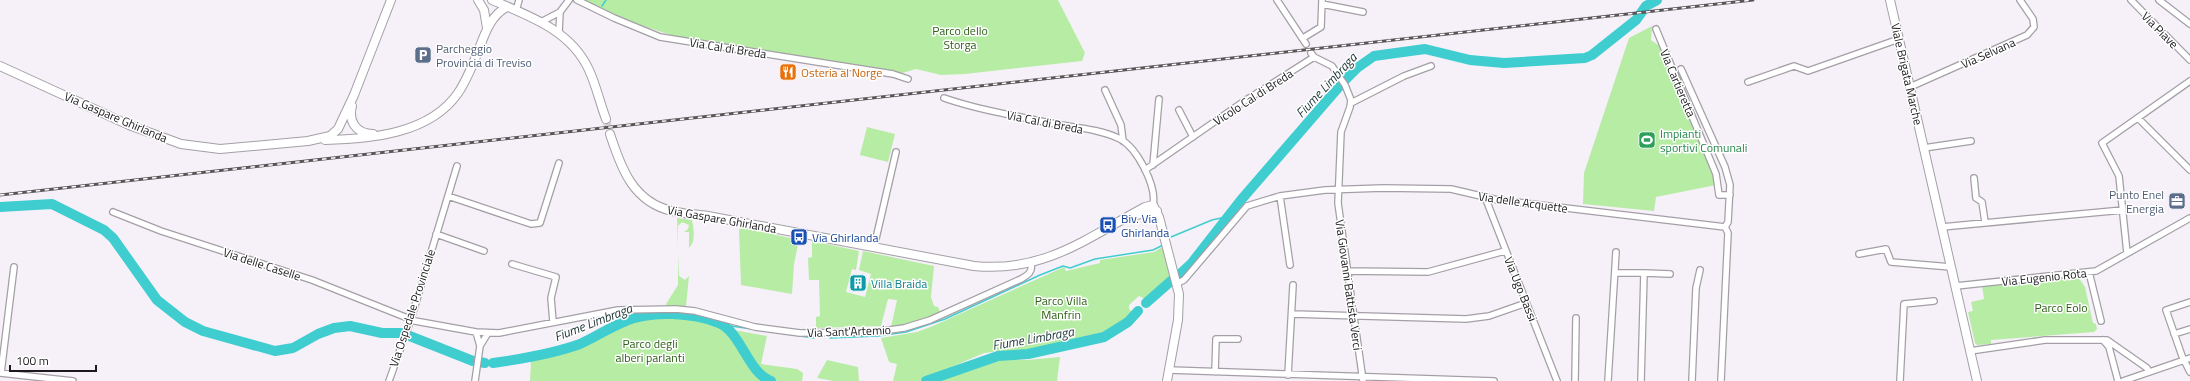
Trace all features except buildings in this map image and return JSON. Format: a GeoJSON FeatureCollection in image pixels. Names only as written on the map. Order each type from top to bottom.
{"type":"FeatureCollection","features":[{"type":"Feature","properties":{"kind":"street","name":"Via Gaspare Ghirlanda"},"geometry":{"type":"LineString","coordinates":[[308,141],[330,136],[338,129],[354,95],[391,0]]}},
{"type":"Feature","properties":{"kind":"street"},"geometry":{"type":"LineString","coordinates":[[478,0],[484,10],[487,28]]}},
{"type":"Feature","properties":{"kind":"street"},"geometry":{"type":"LineString","coordinates":[[493,0],[541,22],[559,33],[574,47],[585,61],[594,82],[606,119]]}},
{"type":"Feature","properties":{"kind":"street"},"geometry":{"type":"LineString","coordinates":[[516,11],[519,0]]}},
{"type":"Feature","properties":{"kind":"street"},"geometry":{"type":"LineString","coordinates":[[541,22],[560,12],[568,0]]}},
{"type":"Feature","properties":{"kind":"street","name":"Via Cal di Breda"},"geometry":{"type":"LineString","coordinates":[[577,0],[614,18],[660,37],[893,74],[908,79]]}},
{"type":"Feature","properties":{"kind":"street"},"geometry":{"type":"LineString","coordinates":[[1277,0],[1306,44]]}},
{"type":"Feature","properties":{"kind":"street","name":"Viale Brigata Marche"},"geometry":{"type":"LineString","coordinates":[[1890,0],[1977,381]]}},
{"type":"Feature","properties":{"kind":"street","name":"Via Selvana"},"geometry":{"type":"LineString","coordinates":[[1910,87],[2027,35],[2034,27],[2034,19],[2020,0]]}},
{"type":"Feature","properties":{"kind":"street","name":"Via Piave"},"geometry":{"type":"LineString","coordinates":[[2131,0],[2190,60]]}},
{"type":"Feature","properties":{"kind":"street"},"geometry":{"type":"LineString","coordinates":[[2159,0],[2190,24]]}},
{"type":"Feature","properties":{"kind":"street"},"geometry":{"type":"LineString","coordinates":[[1302,38],[1321,27],[1322,2],[1363,12]]}},
{"type":"Feature","properties":{"kind":"street","name":"Via Gaspare Ghirlanda"},"geometry":{"type":"LineString","coordinates":[[0,66],[129,125],[181,144],[220,149],[357,138],[417,126],[446,106],[458,94],[467,77],[487,28],[500,11],[507,7]]}},
{"type":"Feature","properties":{"kind":"street"},"geometry":{"type":"LineString","coordinates":[[559,33],[560,12]]}},
{"type":"Feature","properties":{"kind":"street","name":"Via Cartieretta"},"geometry":{"type":"LineString","coordinates":[[1656,29],[1716,174],[1719,195],[1730,196]]}},
{"type":"Feature","properties":{"kind":"street"},"geometry":{"type":"LineString","coordinates":[[1748,82],[1794,66],[1808,71],[1899,39]]}},
{"type":"Feature","properties":{"kind":"street","name":"Vicolo Cal di Breda"},"geometry":{"type":"LineString","coordinates":[[1145,170],[1312,55],[1330,64],[1343,82],[1351,103]]}},
{"type":"Feature","properties":{"kind":"street"},"geometry":{"type":"LineString","coordinates":[[1351,103],[1404,76],[1431,66]]}},
{"type":"Feature","properties":{"kind":"street","name":"Via Cartieretta"},"geometry":{"type":"LineString","coordinates":[[1681,69],[1725,167],[1730,185],[1728,222],[1725,227]]}},
{"type":"Feature","properties":{"kind":"street"},"geometry":{"type":"LineString","coordinates":[[2127,253],[2118,173],[2102,143],[2190,81]]}},
{"type":"Feature","properties":{"kind":"street"},"geometry":{"type":"LineString","coordinates":[[1105,90],[1121,125],[1123,141]]}},
{"type":"Feature","properties":{"kind":"street","name":"Via Gaspare Ghirlanda"},"geometry":{"type":"LineString","coordinates":[[354,95],[350,114],[353,124],[362,132],[383,134]]}},
{"type":"Feature","properties":{"kind":"street","name":"Via Cal di Breda"},"geometry":{"type":"LineString","coordinates":[[944,98],[970,107],[1096,131],[1123,141],[1134,151],[1145,170],[1178,283],[1179,310],[1167,381]]}},
{"type":"Feature","properties":{"kind":"street"},"geometry":{"type":"LineString","coordinates":[[1153,165],[1159,99]]}},
{"type":"Feature","properties":{"kind":"street","name":"Via Giovanni Battista Verci"},"geometry":{"type":"LineString","coordinates":[[1351,103],[1342,126],[1338,203],[1363,379]]}},
{"type":"Feature","properties":{"kind":"street"},"geometry":{"type":"LineString","coordinates":[[1179,110],[1193,137]]}},
{"type":"Feature","properties":{"kind":"street"},"geometry":{"type":"LineString","coordinates":[[2138,118],[2190,170]]}},
{"type":"Feature","properties":{"kind":"street","name":"Via Gaspare Ghirlanda"},"geometry":{"type":"LineString","coordinates":[[610,134],[623,171],[630,184],[643,197],[658,206],[672,211],[708,216],[979,266],[1032,266],[1062,253],[1127,218],[1155,208]]}},
{"type":"Feature","properties":{"kind":"street"},"geometry":{"type":"LineString","coordinates":[[1924,148],[1971,141]]}},
{"type":"Feature","properties":{"kind":"street"},"geometry":{"type":"LineString","coordinates":[[874,247],[896,152]]}},
{"type":"Feature","properties":{"kind":"street"},"geometry":{"type":"LineString","coordinates":[[448,196],[531,224],[540,224],[560,163]]}},
{"type":"Feature","properties":{"kind":"street","name":"Via Ospedale Provinciale"},"geometry":{"type":"LineString","coordinates":[[389,381],[411,319],[457,166]]}},
{"type":"Feature","properties":{"kind":"street"},"geometry":{"type":"LineString","coordinates":[[1974,178],[1976,198],[1982,202],[1985,222]]}},
{"type":"Feature","properties":{"kind":"street","name":"Via delle Acquette"},"geometry":{"type":"LineString","coordinates":[[1178,283],[1184,280],[1244,208],[1252,204],[1280,196],[1338,189],[1446,189],[1485,197],[1725,227]]}},
{"type":"Feature","properties":{"kind":"street"},"geometry":{"type":"LineString","coordinates":[[1280,196],[1290,265]]}},
{"type":"Feature","properties":{"kind":"street","name":"Via Ugo Bassi"},"geometry":{"type":"LineString","coordinates":[[1485,197],[1557,381]]}},
{"type":"Feature","properties":{"kind":"street"},"geometry":{"type":"LineString","coordinates":[[1942,227],[2123,210]]}},
{"type":"Feature","properties":{"kind":"street","name":"Via delle Caselle"},"geometry":{"type":"LineString","coordinates":[[113,212],[161,231],[307,278],[411,319]]}},
{"type":"Feature","properties":{"kind":"street","name":"Via Eugenio Rota"},"geometry":{"type":"LineString","coordinates":[[1956,286],[2090,272],[2099,269],[2190,218]]}},
{"type":"Feature","properties":{"kind":"street"},"geometry":{"type":"LineString","coordinates":[[1720,381],[1728,233],[1725,227]]}},
{"type":"Feature","properties":{"kind":"street","name":"Via Ospedale Provinciale"},"geometry":{"type":"LineString","coordinates":[[436,234],[484,251]]}},
{"type":"Feature","properties":{"kind":"street"},"geometry":{"type":"LineString","coordinates":[[1859,254],[1886,249],[1892,262],[1951,267]]}},
{"type":"Feature","properties":{"kind":"street"},"geometry":{"type":"LineString","coordinates":[[1348,271],[1428,272],[1505,251]]}},
{"type":"Feature","properties":{"kind":"street"},"geometry":{"type":"LineString","coordinates":[[1608,381],[1616,252]]}},
{"type":"Feature","properties":{"kind":"street"},"geometry":{"type":"LineString","coordinates":[[512,264],[556,277],[551,298],[553,322]]}},
{"type":"Feature","properties":{"kind":"street","name":"Via Sant'Artemio"},"geometry":{"type":"LineString","coordinates":[[411,319],[488,333],[618,310],[676,309],[695,311],[755,327],[800,333],[860,333],[886,331],[904,328],[944,314],[1021,279],[1030,273],[1032,266]]}},
{"type":"Feature","properties":{"kind":"street"},"geometry":{"type":"LineString","coordinates":[[14,267],[0,373],[74,381]]}},
{"type":"Feature","properties":{"kind":"street"},"geometry":{"type":"LineString","coordinates":[[1692,381],[1696,288],[1700,270]]}},
{"type":"Feature","properties":{"kind":"street"},"geometry":{"type":"LineString","coordinates":[[2090,272],[2100,321]]}},
{"type":"Feature","properties":{"kind":"street"},"geometry":{"type":"LineString","coordinates":[[1615,273],[1670,274]]}},
{"type":"Feature","properties":{"kind":"street"},"geometry":{"type":"LineString","coordinates":[[1641,381],[1644,273]]}},
{"type":"Feature","properties":{"kind":"street"},"geometry":{"type":"LineString","coordinates":[[1288,375],[1293,285]]}},
{"type":"Feature","properties":{"kind":"street"},"geometry":{"type":"LineString","coordinates":[[1900,381],[1904,304],[1934,301]]}},
{"type":"Feature","properties":{"kind":"street"},"geometry":{"type":"LineString","coordinates":[[2190,302],[2166,310],[2184,360],[2190,372]]}},
{"type":"Feature","properties":{"kind":"street"},"geometry":{"type":"LineString","coordinates":[[1292,314],[1354,317],[1477,318],[1498,314],[1526,303]]}},
{"type":"Feature","properties":{"kind":"street"},"geometry":{"type":"LineString","coordinates":[[1575,381],[1576,318]]}},
{"type":"Feature","properties":{"kind":"street"},"geometry":{"type":"LineString","coordinates":[[2174,334],[2190,329]]}},
{"type":"Feature","properties":{"kind":"street"},"geometry":{"type":"LineString","coordinates":[[476,332],[480,346],[476,381]]}},
{"type":"Feature","properties":{"kind":"street"},"geometry":{"type":"LineString","coordinates":[[480,346],[488,333]]}},
{"type":"Feature","properties":{"kind":"street"},"geometry":{"type":"LineString","coordinates":[[1215,372],[1216,338],[1238,339]]}},
{"type":"Feature","properties":{"kind":"street"},"geometry":{"type":"LineString","coordinates":[[1970,351],[2045,340],[2109,340],[2118,381]]}},
{"type":"Feature","properties":{"kind":"street"},"geometry":{"type":"LineString","coordinates":[[2111,345],[2147,368],[2149,372]]}},
{"type":"Feature","properties":{"kind":"street"},"geometry":{"type":"LineString","coordinates":[[2123,381],[2190,358]]}},
{"type":"Feature","properties":{"kind":"street"},"geometry":{"type":"LineString","coordinates":[[1169,370],[1343,379],[1494,381]]}},
{"type":"Feature","properties":{"kind":"green space","name":"Parco dello Storga"},"geometry":{"type":"Polygon","coordinates":[[[584,0],[1058,0],[1085,53],[1082,61],[965,74],[941,75],[916,69],[899,74],[887,70],[677,37],[634,23],[584,0]]]}},
{"type":"Feature","properties":{"kind":"green space","name":"Impianti sportivi Comunali"},"geometry":{"type":"Polygon","coordinates":[[[1652,26],[1651,40],[1660,46],[1717,183],[1716,185],[1656,197],[1654,211],[1583,204],[1584,173],[1629,38],[1652,26]]]}},
{"type":"Feature","properties":{"kind":"green space"},"geometry":{"type":"Polygon","coordinates":[[[867,127],[895,134],[888,162],[860,155],[867,127]]]}},
{"type":"Feature","properties":{"kind":"green space"},"geometry":{"type":"Polygon","coordinates":[[[677,218],[692,220],[694,230],[693,242],[689,247],[689,232],[684,232],[688,229],[689,225],[682,222],[678,226],[678,249],[677,218]]]}},
{"type":"Feature","properties":{"kind":"green space"},"geometry":{"type":"Polygon","coordinates":[[[741,227],[799,240],[794,264],[792,294],[741,285],[739,230],[741,227]]]}},
{"type":"Feature","properties":{"kind":"green space"},"geometry":{"type":"Polygon","coordinates":[[[812,241],[859,251],[856,270],[852,269],[846,292],[865,297],[871,274],[859,270],[863,251],[934,266],[931,297],[934,306],[938,307],[941,314],[902,326],[891,327],[897,300],[888,299],[881,326],[816,328],[816,317],[820,316],[819,280],[809,280],[808,258],[812,257],[812,241]]]}},
{"type":"Feature","properties":{"kind":"green space","name":"Parco Villa Manfrin"},"geometry":{"type":"Polygon","coordinates":[[[1164,246],[1173,275],[1170,276],[1170,280],[1145,299],[1139,296],[1129,305],[1129,309],[1133,313],[1110,332],[1035,351],[1018,353],[1001,351],[984,353],[919,381],[893,381],[897,364],[889,362],[881,338],[917,332],[933,326],[1064,267],[1066,271],[1100,263],[1100,260],[1154,252],[1164,246]]]}},
{"type":"Feature","properties":{"kind":"green space"},"geometry":{"type":"Polygon","coordinates":[[[678,255],[679,276],[685,280],[689,276],[686,306],[667,307],[666,304],[678,285],[678,255]]]}},
{"type":"Feature","properties":{"kind":"green space","name":"Parco Eolo"},"geometry":{"type":"Polygon","coordinates":[[[2079,278],[2085,287],[2093,323],[2096,324],[2097,329],[2094,332],[1991,340],[1991,344],[1977,345],[1975,343],[1968,312],[1973,311],[1971,302],[1984,299],[1982,286],[2079,278]]]}},
{"type":"Feature","properties":{"kind":"green space","name":"Parco degli alberi parlanti"},"geometry":{"type":"Polygon","coordinates":[[[643,317],[695,320],[723,328],[767,336],[761,364],[797,369],[803,373],[802,381],[530,381],[531,361],[580,345],[622,324],[643,317]]]}},
{"type":"Feature","properties":{"kind":"green space"},"geometry":{"type":"Polygon","coordinates":[[[1060,357],[1057,381],[931,381],[1007,358],[1027,360],[1060,357]]]}},
{"type":"Feature","properties":{"kind":"green space"},"geometry":{"type":"Polygon","coordinates":[[[827,360],[858,367],[859,381],[834,381],[817,378],[827,360]]]}},
{"type":"Feature","properties":{"kind":"waterway"},"geometry":{"type":"LineString","coordinates":[[602,6],[606,0]]}},
{"type":"Feature","properties":{"kind":"waterway","name":"Fiume Limbraga"},"geometry":{"type":"LineString","coordinates":[[1178,276],[1191,264],[1241,200],[1344,81],[1357,68],[1374,56],[1425,49],[1470,60],[1504,63],[1585,58],[1592,55],[1636,20],[1646,6],[1657,0]]}},
{"type":"Feature","properties":{"kind":"waterway","name":"Fiume Limbraga"},"geometry":{"type":"LineString","coordinates":[[0,207],[52,204],[104,230],[113,238],[157,300],[185,322],[203,331],[275,351],[293,348],[318,334],[334,328],[350,326],[382,333],[402,333],[473,361],[485,363]]}},
{"type":"Feature","properties":{"kind":"waterway"},"geometry":{"type":"LineString","coordinates":[[1171,237],[1212,220],[1230,216]]}},
{"type":"Feature","properties":{"kind":"waterway"},"geometry":{"type":"LineString","coordinates":[[830,338],[878,336],[906,332],[945,319],[1040,275],[1063,266],[1070,268],[1095,259],[1153,250],[1163,245]]}},
{"type":"Feature","properties":{"kind":"waterway","name":"Fiume Limbraga"},"geometry":{"type":"LineString","coordinates":[[1146,303],[1171,281]]}},
{"type":"Feature","properties":{"kind":"waterway","name":"Fiume Limbraga"},"geometry":{"type":"LineString","coordinates":[[926,381],[998,356],[1028,354],[1104,337],[1128,322],[1138,311]]}},
{"type":"Feature","properties":{"kind":"waterway","name":"Fiume Limbraga"},"geometry":{"type":"LineString","coordinates":[[493,363],[559,351],[580,344],[620,323],[648,315],[672,314],[709,320],[719,323],[727,328],[739,343],[756,370],[763,377],[771,381]]}},
{"type":"Feature","properties":{"kind":"waterway"},"geometry":{"type":"LineString","coordinates":[[724,325],[814,338]]}},
{"type":"Feature","properties":{"kind":"tunnel"},"geometry":{"type":"LineString","coordinates":[[606,119],[610,134]]}},
{"type":"Feature","properties":{"kind":"railway"},"geometry":{"type":"LineString","coordinates":[[0,195],[1753,0]]}},
{"type":"Feature","properties":{"kind":"place","name":"Parcheggio Provincia di Treviso"},"geometry":{"type":"Point","coordinates":[423,55]}},
{"type":"Feature","properties":{"kind":"place","name":"Osteria al Norge"},"geometry":{"type":"Point","coordinates":[788,72]}},
{"type":"Feature","properties":{"kind":"place","name":"Impianti sportivi Comunali"},"geometry":{"type":"Point","coordinates":[1647,140]}},
{"type":"Feature","properties":{"kind":"place","name":"Punto Enel Energia"},"geometry":{"type":"Point","coordinates":[2177,201]}},
{"type":"Feature","properties":{"kind":"place","name":"Biv. Via Ghirlanda"},"geometry":{"type":"Point","coordinates":[1108,225]}},
{"type":"Feature","properties":{"kind":"place","name":"Via Ghirlanda"},"geometry":{"type":"Point","coordinates":[799,237]}},
{"type":"Feature","properties":{"kind":"place","name":"Villa Braida"},"geometry":{"type":"Point","coordinates":[858,283]}}]}
